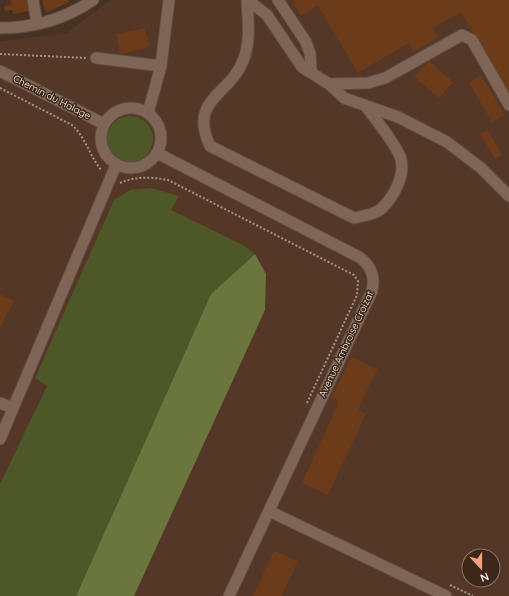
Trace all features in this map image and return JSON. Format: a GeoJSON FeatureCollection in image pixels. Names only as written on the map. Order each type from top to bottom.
{"type":"FeatureCollection","features":[{"type":"Feature","properties":{"kind":"street"},"geometry":{"type":"LineString","coordinates":[[32,0],[37,24]]}},
{"type":"Feature","properties":{"kind":"street"},"geometry":{"type":"LineString","coordinates":[[0,28],[37,24],[70,14],[93,0]]}},
{"type":"Feature","properties":{"kind":"street"},"geometry":{"type":"LineString","coordinates":[[148,113],[161,66],[169,0]]}},
{"type":"Feature","properties":{"kind":"street"},"geometry":{"type":"LineString","coordinates":[[247,0],[267,15],[302,67],[329,84],[344,98],[411,123],[447,142],[481,168],[509,196]]}},
{"type":"Feature","properties":{"kind":"street"},"geometry":{"type":"LineString","coordinates":[[247,0],[248,43],[243,62],[236,74],[208,105],[203,124],[205,136],[210,146],[354,218],[370,214],[380,210],[398,186],[402,170],[400,154],[365,106]]}},
{"type":"Feature","properties":{"kind":"street"},"geometry":{"type":"LineString","coordinates":[[278,0],[306,42],[310,53],[311,72]]}},
{"type":"Feature","properties":{"kind":"street"},"geometry":{"type":"LineString","coordinates":[[329,84],[368,83],[385,78],[462,35],[465,35],[472,40],[509,105]]}},
{"type":"Feature","properties":{"kind":"street"},"geometry":{"type":"LineString","coordinates":[[96,58],[161,66]]}},
{"type":"Feature","properties":{"kind":"street","name":"Chemin du Halage"},"geometry":{"type":"LineString","coordinates":[[0,71],[104,124]]}},
{"type":"Feature","properties":{"kind":"street"},"geometry":{"type":"LineString","coordinates":[[124,108],[137,108],[148,113],[157,122],[160,129],[161,141],[157,153],[149,162],[141,166],[128,168],[116,165],[106,156],[102,149],[100,136],[104,124],[112,114],[124,108]]}},
{"type":"Feature","properties":{"kind":"street","name":"Avenue Ambroise Croizat"},"geometry":{"type":"LineString","coordinates":[[157,153],[359,257],[369,265],[374,280],[372,291],[229,596]]}},
{"type":"Feature","properties":{"kind":"street"},"geometry":{"type":"LineString","coordinates":[[0,439],[116,165]]}},
{"type":"Feature","properties":{"kind":"street"},"geometry":{"type":"LineString","coordinates":[[0,403],[13,408]]}},
{"type":"Feature","properties":{"kind":"street"},"geometry":{"type":"LineString","coordinates":[[268,511],[446,596]]}},
{"type":"Feature","properties":{"kind":"path"},"geometry":{"type":"LineString","coordinates":[[0,54],[96,58]]}},
{"type":"Feature","properties":{"kind":"path"},"geometry":{"type":"LineString","coordinates":[[0,88],[72,125],[80,133],[89,154],[101,170],[110,178],[120,183],[139,178],[152,177],[168,180],[354,275],[358,281],[357,295],[306,403],[316,408]]}},
{"type":"Feature","properties":{"kind":"path"},"geometry":{"type":"LineString","coordinates":[[445,582],[474,596]]}},
{"type":"Feature","properties":{"kind":"shaded area"},"geometry":{"type":"Polygon","coordinates":[[[110,0],[509,0],[509,596],[0,596],[0,41],[67,33],[110,0]]]}},
{"type":"Feature","properties":{"kind":"green space"},"geometry":{"type":"Polygon","coordinates":[[[135,116],[139,117],[149,126],[152,130],[152,148],[143,158],[135,162],[125,162],[117,158],[108,148],[107,134],[111,126],[121,117],[135,116]]]}},
{"type":"Feature","properties":{"kind":"green space"},"geometry":{"type":"Polygon","coordinates":[[[151,188],[179,196],[171,210],[243,245],[255,254],[211,294],[76,596],[0,596],[0,484],[47,386],[35,378],[114,200],[130,190],[151,188]]]}},
{"type":"Feature","properties":{"kind":"green space"},"geometry":{"type":"Polygon","coordinates":[[[255,254],[266,274],[265,310],[134,596],[76,596],[211,294],[255,254]]]}},
{"type":"Feature","properties":{"kind":"building"},"geometry":{"type":"Polygon","coordinates":[[[10,0],[27,0],[29,11],[13,14],[12,10],[5,11],[4,6],[11,5],[10,0]]]}},
{"type":"Feature","properties":{"kind":"building"},"geometry":{"type":"Polygon","coordinates":[[[42,0],[68,0],[69,2],[48,12],[45,11],[42,0]]]}},
{"type":"Feature","properties":{"kind":"building"},"geometry":{"type":"Polygon","coordinates":[[[291,0],[509,0],[509,93],[505,86],[502,87],[494,73],[496,72],[461,12],[433,28],[439,37],[414,52],[409,43],[358,73],[318,6],[301,16],[291,0]]]}},
{"type":"Feature","properties":{"kind":"building"},"geometry":{"type":"Polygon","coordinates":[[[145,28],[150,47],[120,54],[116,34],[145,28]]]}},
{"type":"Feature","properties":{"kind":"building"},"geometry":{"type":"Polygon","coordinates":[[[429,61],[453,82],[439,98],[414,77],[429,61]]]}},
{"type":"Feature","properties":{"kind":"building"},"geometry":{"type":"Polygon","coordinates":[[[481,75],[505,115],[492,122],[469,83],[481,75]]]}},
{"type":"Feature","properties":{"kind":"building"},"geometry":{"type":"Polygon","coordinates":[[[488,130],[502,155],[495,159],[480,134],[488,130]]]}},
{"type":"Feature","properties":{"kind":"building"},"geometry":{"type":"Polygon","coordinates":[[[0,294],[14,301],[0,328],[0,294]]]}},
{"type":"Feature","properties":{"kind":"building"},"geometry":{"type":"Polygon","coordinates":[[[351,357],[378,369],[358,410],[366,414],[328,495],[302,483],[339,401],[332,398],[351,357]]]}},
{"type":"Feature","properties":{"kind":"building"},"geometry":{"type":"Polygon","coordinates":[[[274,551],[298,561],[282,596],[253,596],[274,551]]]}}]}
